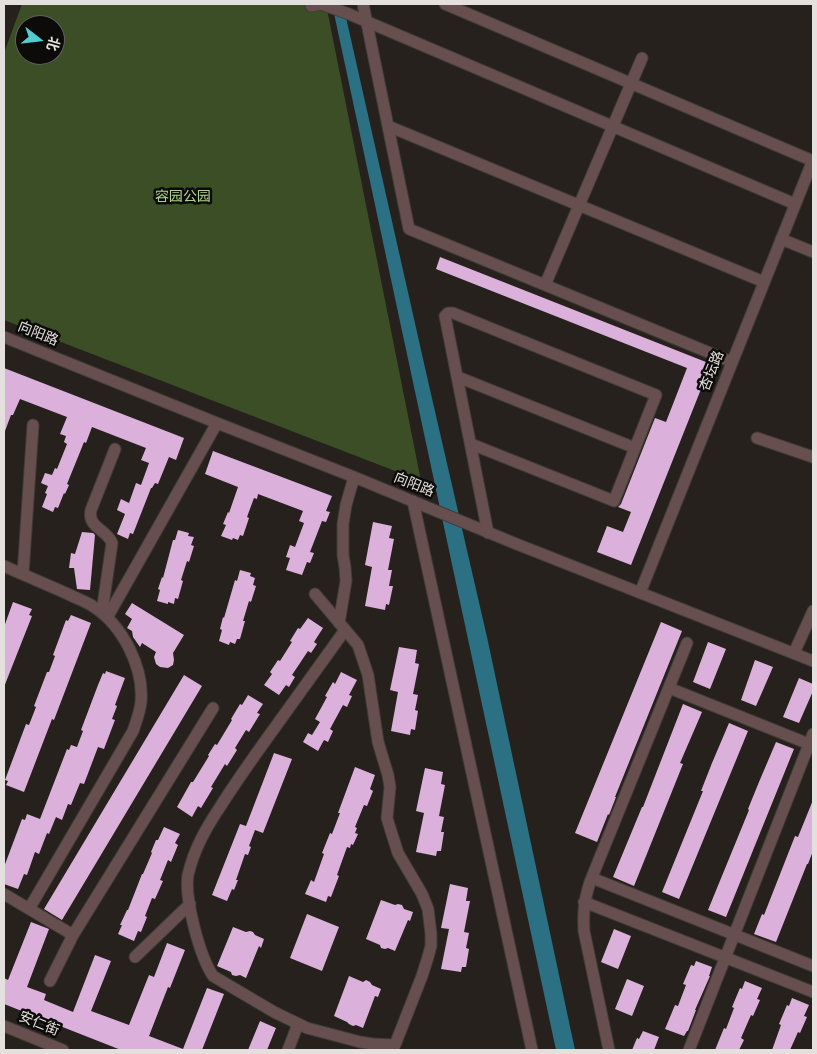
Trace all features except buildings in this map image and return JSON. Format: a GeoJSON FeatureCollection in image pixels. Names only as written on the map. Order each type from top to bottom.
{"type":"FeatureCollection","features":[{"type":"Feature","properties":{"kind":"street"},"geometry":{"type":"LineString","coordinates":[[311,6],[321,4],[332,7],[795,204]]}},
{"type":"Feature","properties":{"kind":"street"},"geometry":{"type":"LineString","coordinates":[[363,4],[409,229],[732,362]]}},
{"type":"Feature","properties":{"kind":"street"},"geometry":{"type":"LineString","coordinates":[[445,4],[813,160]]}},
{"type":"Feature","properties":{"kind":"street"},"geometry":{"type":"LineString","coordinates":[[545,285],[642,58]]}},
{"type":"Feature","properties":{"kind":"street"},"geometry":{"type":"LineString","coordinates":[[388,126],[764,282]]}},
{"type":"Feature","properties":{"kind":"street","name":"杏坛路"},"geometry":{"type":"LineString","coordinates":[[640,593],[813,160]]}},
{"type":"Feature","properties":{"kind":"street"},"geometry":{"type":"LineString","coordinates":[[781,239],[813,252]]}},
{"type":"Feature","properties":{"kind":"street"},"geometry":{"type":"LineString","coordinates":[[471,444],[614,501],[656,395],[453,313],[448,313],[445,316],[488,533]]}},
{"type":"Feature","properties":{"kind":"street","name":"向阳路"},"geometry":{"type":"LineString","coordinates":[[4,336],[437,510],[488,533],[813,661]]}},
{"type":"Feature","properties":{"kind":"street"},"geometry":{"type":"LineString","coordinates":[[458,377],[635,448]]}},
{"type":"Feature","properties":{"kind":"street"},"geometry":{"type":"LineString","coordinates":[[105,614],[217,423]]}},
{"type":"Feature","properties":{"kind":"street"},"geometry":{"type":"LineString","coordinates":[[23,574],[33,425]]}},
{"type":"Feature","properties":{"kind":"street"},"geometry":{"type":"LineString","coordinates":[[757,438],[813,457]]}},
{"type":"Feature","properties":{"kind":"street"},"geometry":{"type":"LineString","coordinates":[[105,614],[112,543],[110,537],[92,523],[90,516],[115,449]]}},
{"type":"Feature","properties":{"kind":"street"},"geometry":{"type":"LineString","coordinates":[[315,594],[342,627],[358,645],[368,675],[378,742],[390,787],[387,818],[398,853],[422,894],[428,909],[431,946],[422,976],[395,1045],[360,1042],[312,1030],[213,976],[208,968],[192,920],[187,889],[188,876],[202,835],[237,780],[342,627],[346,581],[342,555],[343,524],[354,477]]}},
{"type":"Feature","properties":{"kind":"street"},"geometry":{"type":"LineString","coordinates":[[412,501],[532,1050]]}},
{"type":"Feature","properties":{"kind":"street"},"geometry":{"type":"LineString","coordinates":[[4,566],[93,606],[105,614],[125,640],[136,662],[141,686],[139,716],[133,732],[29,909]]}},
{"type":"Feature","properties":{"kind":"street"},"geometry":{"type":"LineString","coordinates":[[794,653],[813,611]]}},
{"type":"Feature","properties":{"kind":"street"},"geometry":{"type":"LineString","coordinates":[[609,1050],[584,931],[584,902],[686,643]]}},
{"type":"Feature","properties":{"kind":"street"},"geometry":{"type":"LineString","coordinates":[[669,688],[811,739],[689,1050]]}},
{"type":"Feature","properties":{"kind":"street"},"geometry":{"type":"LineString","coordinates":[[50,981],[74,935],[213,708]]}},
{"type":"Feature","properties":{"kind":"street"},"geometry":{"type":"LineString","coordinates":[[592,878],[813,966]]}},
{"type":"Feature","properties":{"kind":"street"},"geometry":{"type":"LineString","coordinates":[[4,894],[74,935]]}},
{"type":"Feature","properties":{"kind":"street"},"geometry":{"type":"LineString","coordinates":[[584,902],[813,992]]}},
{"type":"Feature","properties":{"kind":"street"},"geometry":{"type":"LineString","coordinates":[[135,957],[190,904]]}},
{"type":"Feature","properties":{"kind":"street"},"geometry":{"type":"LineString","coordinates":[[288,1050],[298,1024]]}},
{"type":"Feature","properties":{"kind":"street","name":"安仁街"},"geometry":{"type":"LineString","coordinates":[[4,1026],[63,1050]]}},
{"type":"Feature","properties":{"kind":"green space","name":"容园公园"},"geometry":{"type":"Polygon","coordinates":[[[22,4],[326,4],[421,481],[4,320],[4,53],[15,23],[15,65],[65,65],[65,15],[18,15],[22,4]]]}},
{"type":"Feature","properties":{"kind":"water"},"geometry":{"type":"Polygon","coordinates":[[[332,4],[343,4],[487,637],[575,1050],[556,1050],[332,4]]]}}]}
